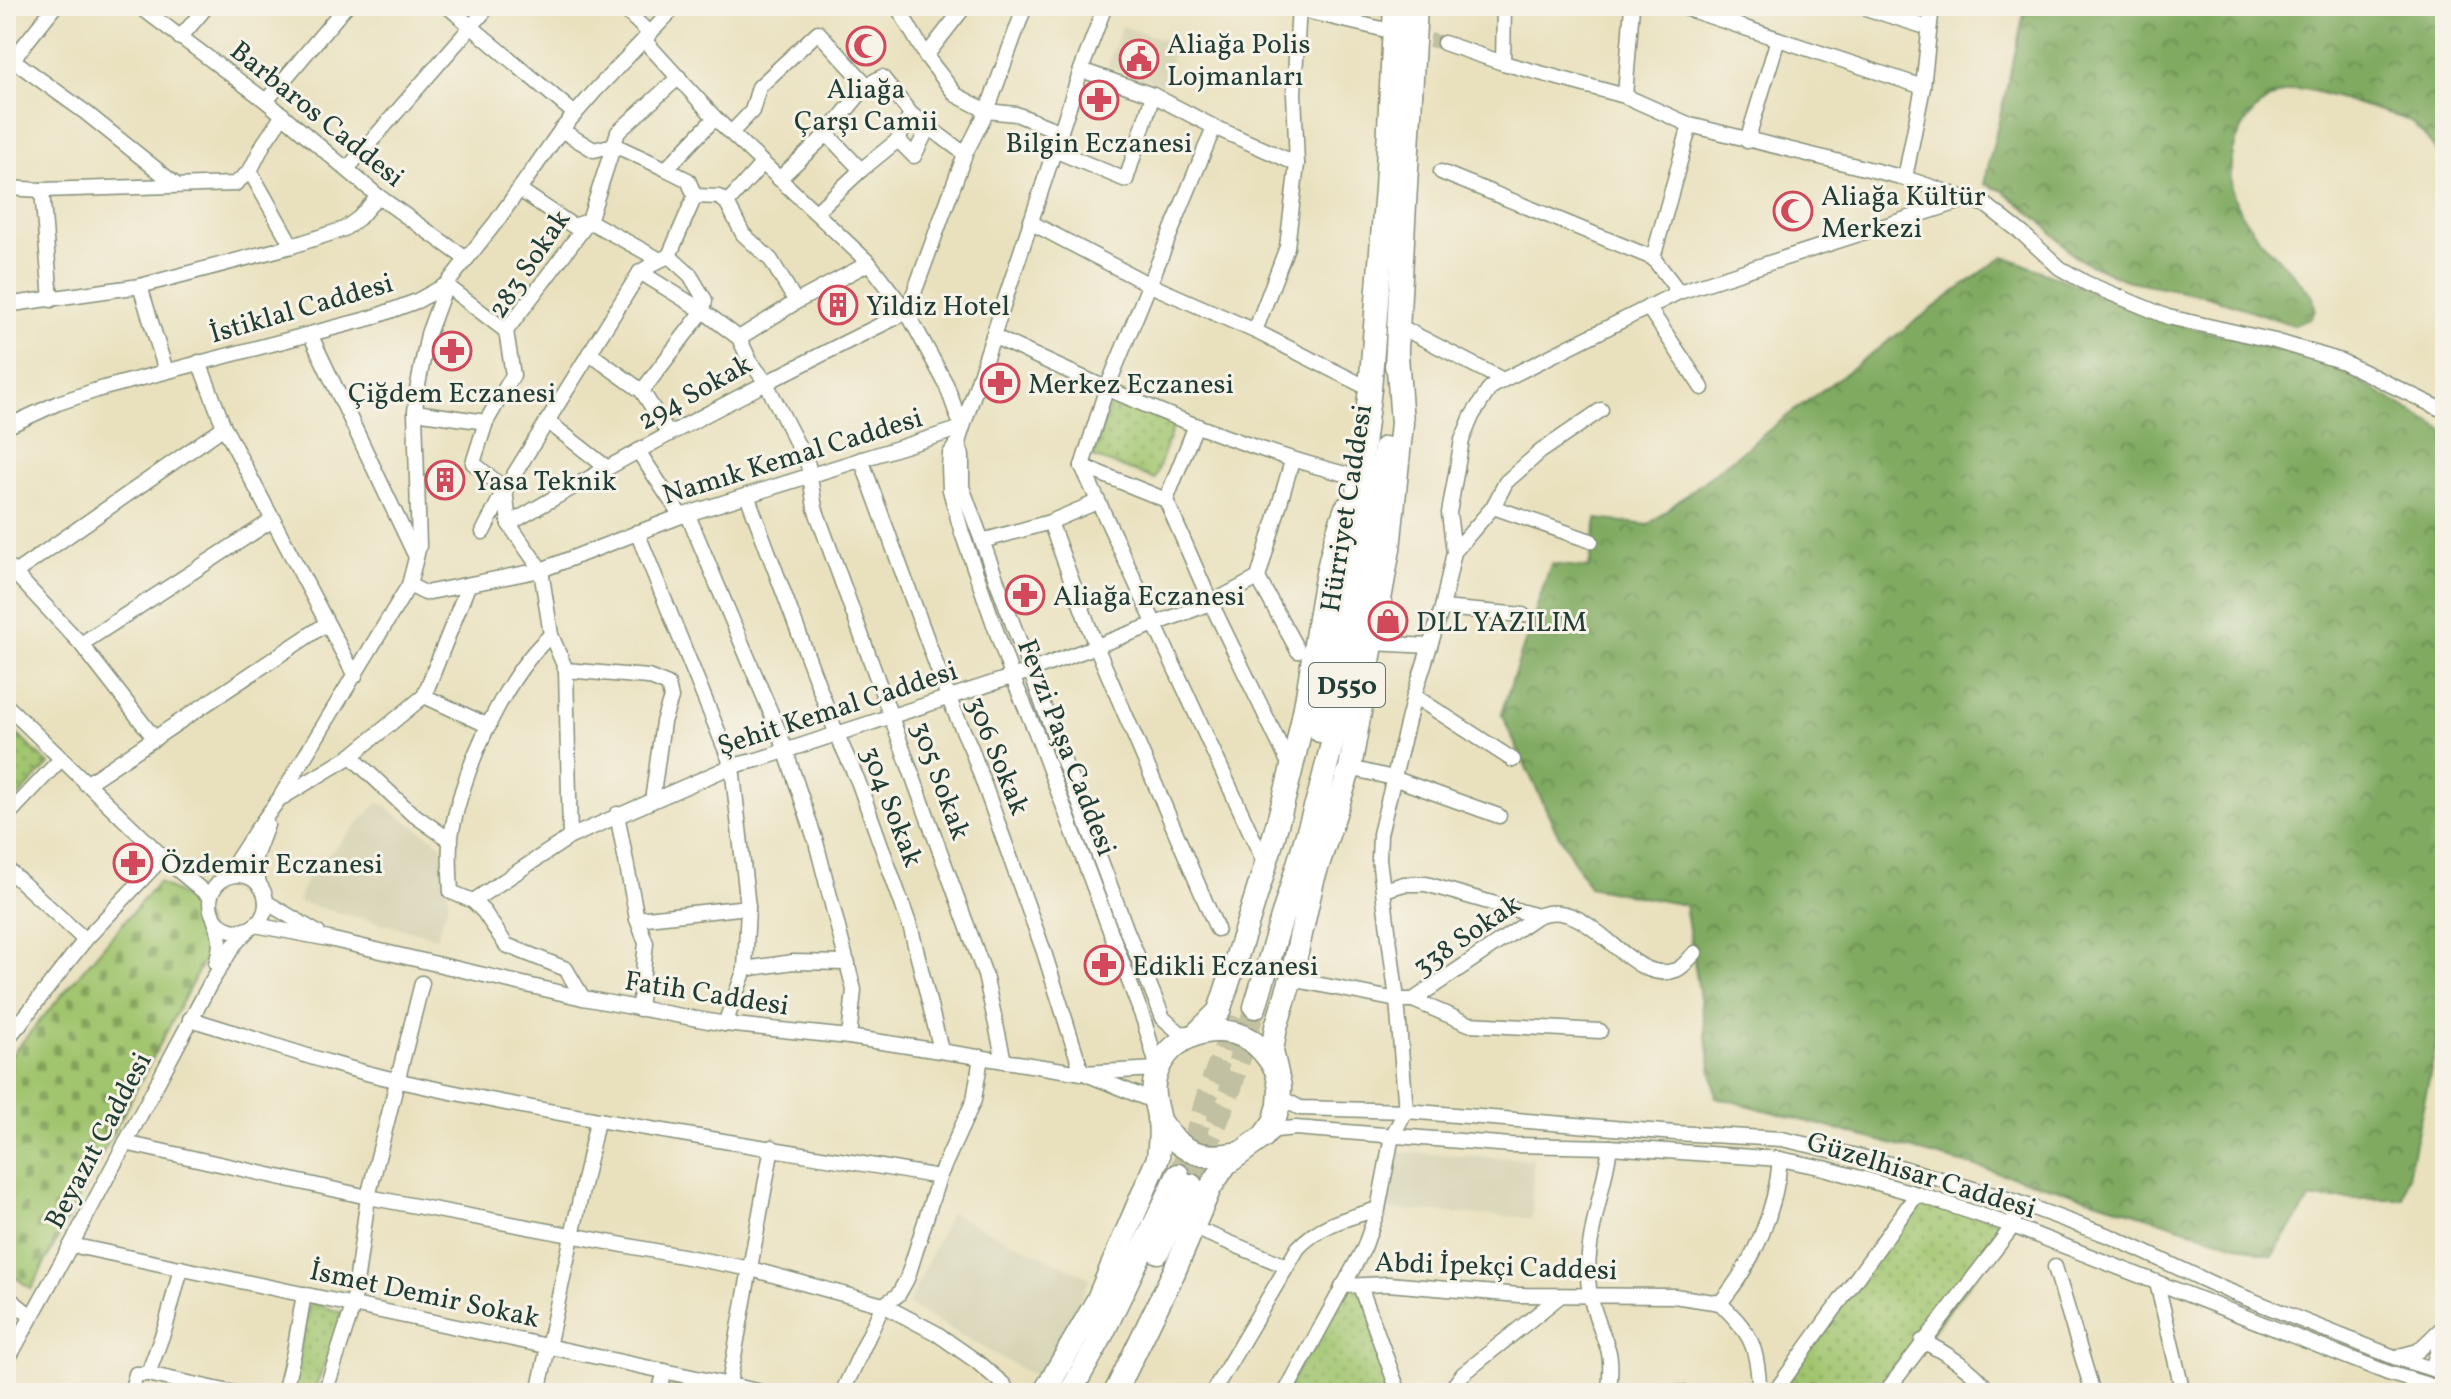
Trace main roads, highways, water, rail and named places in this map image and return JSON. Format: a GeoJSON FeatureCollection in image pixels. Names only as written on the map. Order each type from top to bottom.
{"type":"FeatureCollection","features":[{"type":"Feature","properties":{"kind":"highway","name":"Hürriyet Caddesi"},"geometry":{"type":"LineString","coordinates":[[1395,6],[1386,188],[1370,389],[1345,590],[1317,748],[1249,1004],[1320,791],[1346,689],[1397,355],[1416,6]]}},
{"type":"Feature","properties":{"kind":"highway"},"geometry":{"type":"LineString","coordinates":[[1115,1393],[1174,1272],[1210,1188],[1226,1164],[1263,1137],[1277,1113],[1278,1078],[1272,1051],[1276,1027],[1291,979],[1313,880],[1350,768],[1389,549],[1402,423],[1397,355]]}},
{"type":"Feature","properties":{"kind":"highway"},"geometry":{"type":"LineString","coordinates":[[1196,1034],[1219,1011],[1265,864],[1303,718],[1333,543],[1357,477]]}},
{"type":"Feature","properties":{"kind":"highway"},"geometry":{"type":"LineString","coordinates":[[1044,1393],[1097,1301],[1158,1158],[1160,1138],[1154,1084],[1167,1054],[1180,1042],[1196,1034],[1215,1030],[1234,1033],[1251,1040],[1265,1053],[1278,1078]]}},
{"type":"Feature","properties":{"kind":"highway"},"geometry":{"type":"LineString","coordinates":[[1156,1110],[1169,1135],[1183,1148],[1211,1156],[1239,1153]]}},
{"type":"Feature","properties":{"kind":"highway"},"geometry":{"type":"LineString","coordinates":[[1070,1393],[1185,1180],[1088,1393]]}},
{"type":"Feature","properties":{"kind":"tunnel"},"geometry":{"type":"LineString","coordinates":[[1409,36],[1444,43]]}},
{"type":"Feature","properties":{"kind":"tunnel"},"geometry":{"type":"LineString","coordinates":[[1191,1185],[1231,1088],[1255,1007]]}},
{"type":"Feature","properties":{"kind":"tunnel"},"geometry":{"type":"LineString","coordinates":[[1178,1175],[1196,1134],[1210,1086],[1237,1017]]}},
{"type":"Feature","properties":{"kind":"place","name":"Aliağa Çarşı Camii"},"geometry":{"type":"Point","coordinates":[866,46]}},
{"type":"Feature","properties":{"kind":"place","name":"Aliağa Polis Lojmanları"},"geometry":{"type":"Point","coordinates":[1139,59]}},
{"type":"Feature","properties":{"kind":"place","name":"Bilgin Eczanesi"},"geometry":{"type":"Point","coordinates":[1099,100]}},
{"type":"Feature","properties":{"kind":"place","name":"Aliağa Kültür Merkezi"},"geometry":{"type":"Point","coordinates":[1793,211]}},
{"type":"Feature","properties":{"kind":"place","name":"Yildiz Hotel"},"geometry":{"type":"Point","coordinates":[838,305]}},
{"type":"Feature","properties":{"kind":"place","name":"Çiğdem Eczanesi"},"geometry":{"type":"Point","coordinates":[452,351]}},
{"type":"Feature","properties":{"kind":"place","name":"Merkez Eczanesi"},"geometry":{"type":"Point","coordinates":[1000,383]}},
{"type":"Feature","properties":{"kind":"place","name":"Yasa Teknik"},"geometry":{"type":"Point","coordinates":[445,480]}},
{"type":"Feature","properties":{"kind":"place","name":"Aliağa Eczanesi"},"geometry":{"type":"Point","coordinates":[1025,595]}},
{"type":"Feature","properties":{"kind":"place","name":"DLL YAZILIM"},"geometry":{"type":"Point","coordinates":[1388,621]}},
{"type":"Feature","properties":{"kind":"place","name":"Özdemir Eczanesi"},"geometry":{"type":"Point","coordinates":[133,863]}},
{"type":"Feature","properties":{"kind":"place","name":"Edikli Eczanesi"},"geometry":{"type":"Point","coordinates":[1104,965]}}]}
